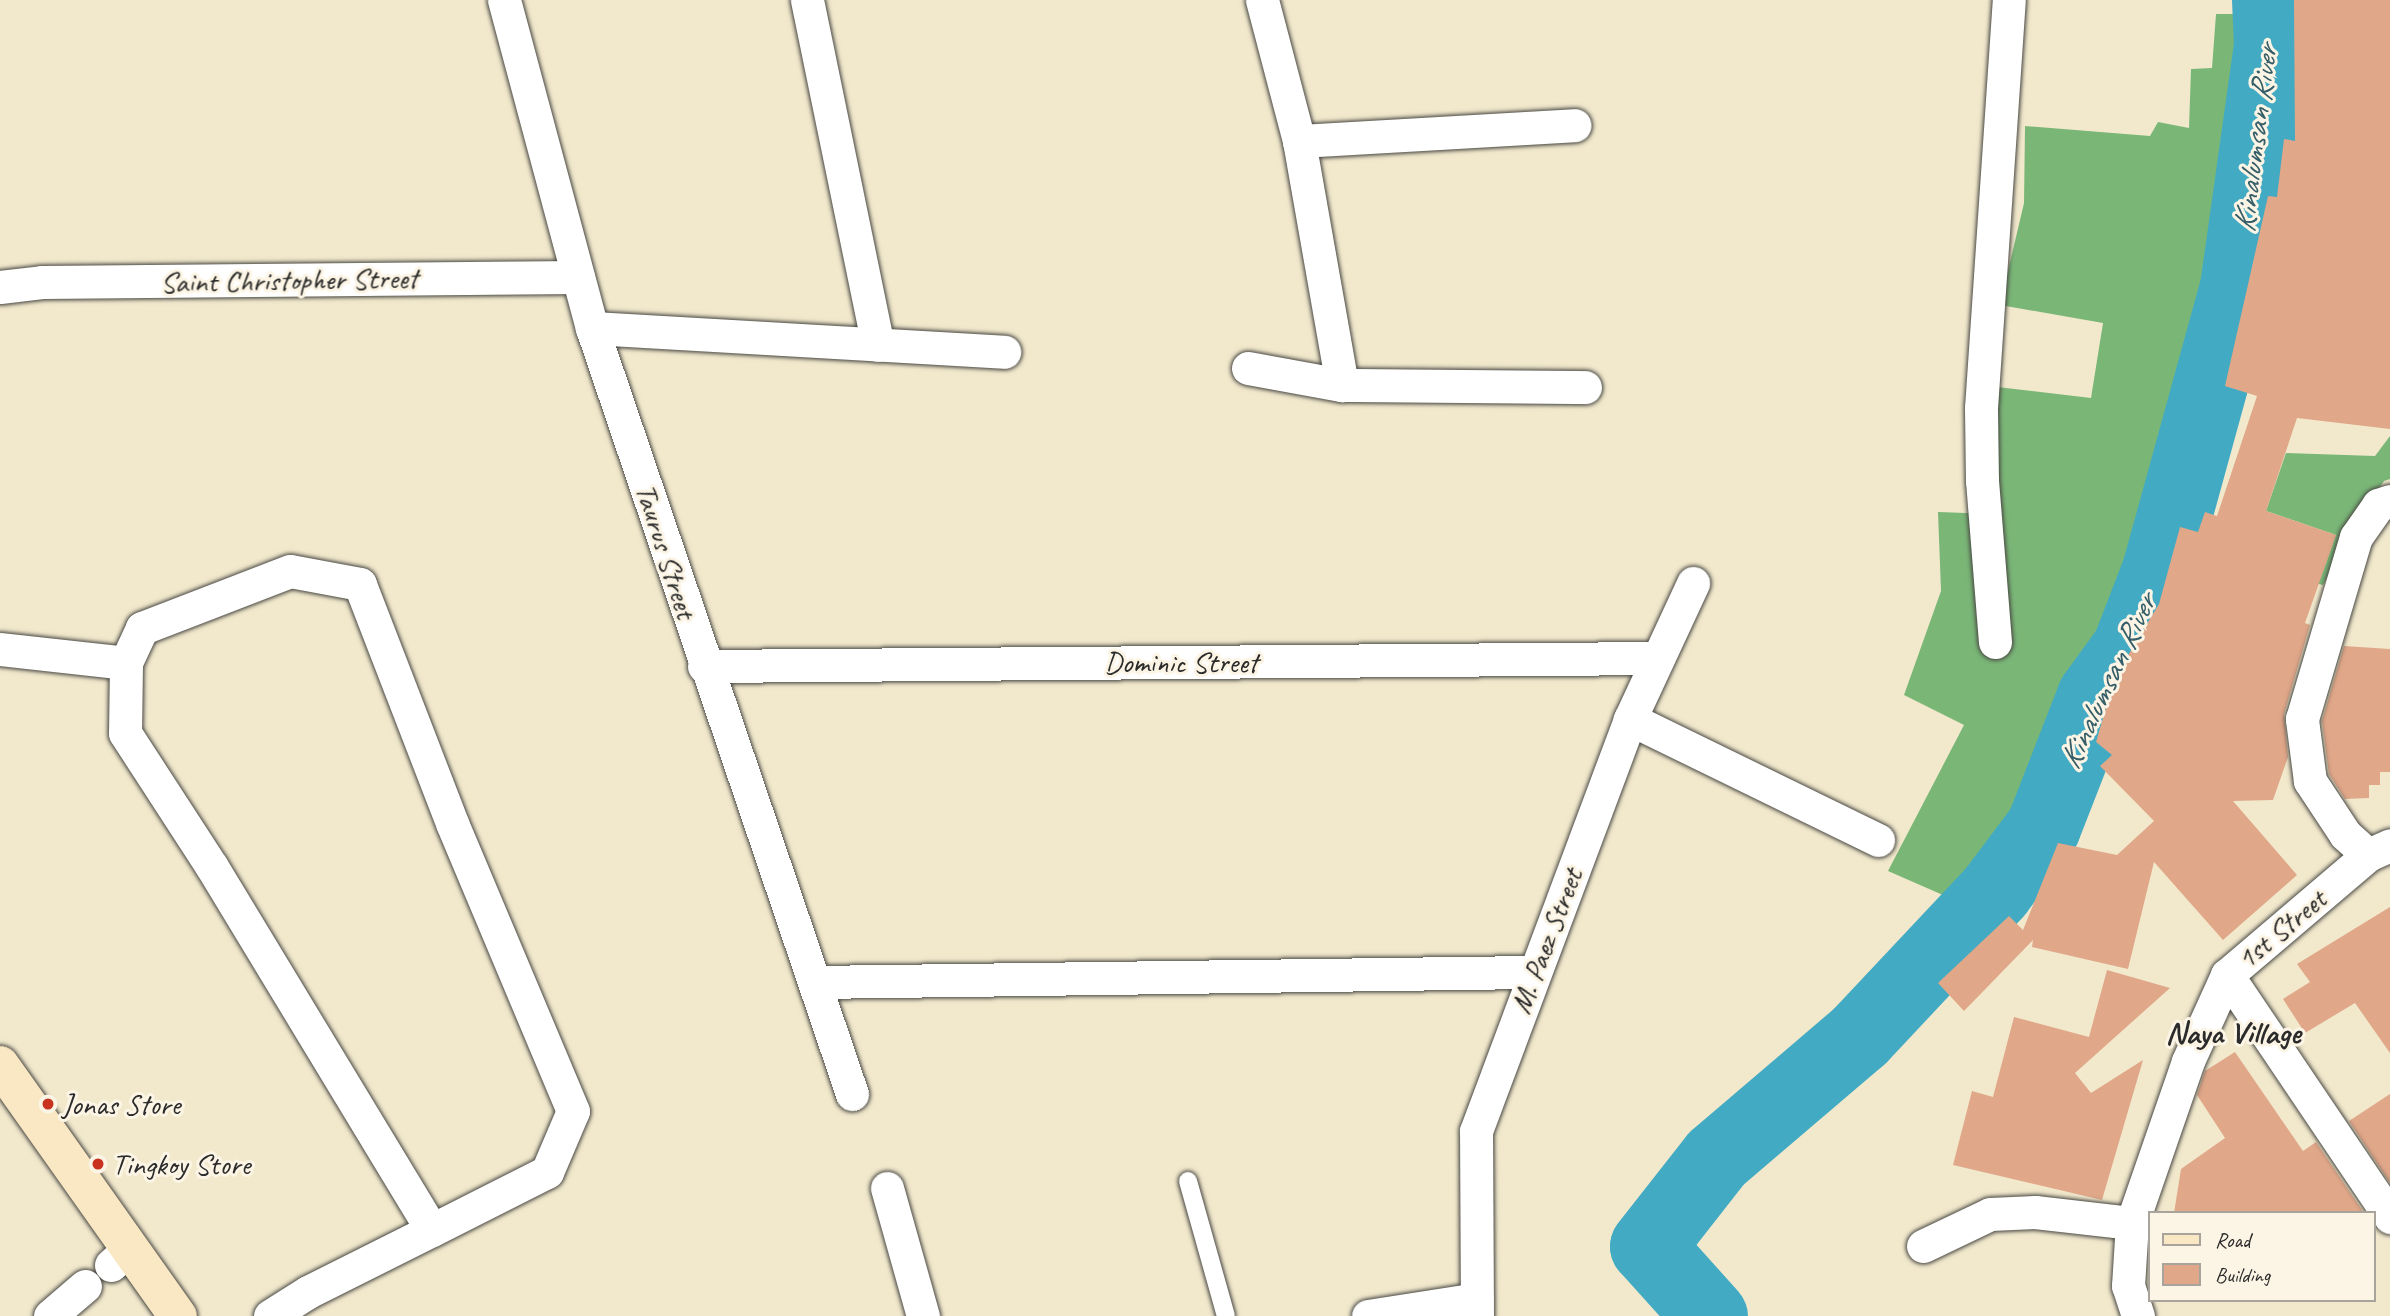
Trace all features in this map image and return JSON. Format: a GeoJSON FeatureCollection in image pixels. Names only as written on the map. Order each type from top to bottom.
{"type":"FeatureCollection","features":[{"type":"Feature","properties":{"kind":"street","name":"Taurus Street"},"geometry":{"type":"LineString","coordinates":[[504,0],[592,328],[704,666],[852,1094]]}},
{"type":"Feature","properties":{"kind":"street"},"geometry":{"type":"LineString","coordinates":[[807,0],[878,345]]}},
{"type":"Feature","properties":{"kind":"street"},"geometry":{"type":"LineString","coordinates":[[1262,0],[1299,141],[1342,385]]}},
{"type":"Feature","properties":{"kind":"street"},"geometry":{"type":"LineString","coordinates":[[1995,642],[1982,481],[1981,408],[2009,0]]}},
{"type":"Feature","properties":{"kind":"street"},"geometry":{"type":"LineString","coordinates":[[1299,141],[1575,125]]}},
{"type":"Feature","properties":{"kind":"street","name":"Saint Christopher Street"},"geometry":{"type":"LineString","coordinates":[[0,288],[42,282],[578,277]]}},
{"type":"Feature","properties":{"kind":"street"},"geometry":{"type":"LineString","coordinates":[[592,328],[1004,352]]}},
{"type":"Feature","properties":{"kind":"street"},"geometry":{"type":"LineString","coordinates":[[1248,368],[1342,385],[1586,387]]}},
{"type":"Feature","properties":{"kind":"street"},"geometry":{"type":"LineString","coordinates":[[2379,850],[2337,825],[2310,781],[2302,719],[2356,537],[2378,505],[2390,501]]}},
{"type":"Feature","properties":{"kind":"street"},"geometry":{"type":"LineString","coordinates":[[270,1316],[308,1292],[432,1230],[547,1172],[573,1111],[452,823],[360,584],[290,572],[142,628],[125,663],[125,733],[212,867],[432,1230]]}},
{"type":"Feature","properties":{"kind":"street","name":"M. Paez Street"},"geometry":{"type":"LineString","coordinates":[[1477,1307],[1476,1131],[1630,719],[1693,583]]}},
{"type":"Feature","properties":{"kind":"street"},"geometry":{"type":"LineString","coordinates":[[0,649],[125,663]]}},
{"type":"Feature","properties":{"kind":"street","name":"Dominic Street"},"geometry":{"type":"LineString","coordinates":[[704,666],[1658,658]]}},
{"type":"Feature","properties":{"kind":"street"},"geometry":{"type":"LineString","coordinates":[[1630,719],[1878,840]]}},
{"type":"Feature","properties":{"kind":"street","name":"1st Street"},"geometry":{"type":"LineString","coordinates":[[2138,1316],[2128,1286],[2132,1223],[2188,1061],[2227,975],[2379,850]]}},
{"type":"Feature","properties":{"kind":"street"},"geometry":{"type":"LineString","coordinates":[[815,982],[1535,972]]}},
{"type":"Feature","properties":{"kind":"street"},"geometry":{"type":"LineString","coordinates":[[2227,975],[2390,1217]]}},
{"type":"Feature","properties":{"kind":"street"},"geometry":{"type":"LineString","coordinates":[[0,1065],[120,1257],[178,1316]]}},
{"type":"Feature","properties":{"kind":"street"},"geometry":{"type":"LineString","coordinates":[[887,1188],[923,1316]]}},
{"type":"Feature","properties":{"kind":"street"},"geometry":{"type":"LineString","coordinates":[[1923,1246],[1990,1214],[2035,1212],[2132,1223]]}},
{"type":"Feature","properties":{"kind":"street"},"geometry":{"type":"LineString","coordinates":[[50,1316],[85,1286]]}},
{"type":"Feature","properties":{"kind":"street"},"geometry":{"type":"LineString","coordinates":[[1368,1316],[1477,1307]]}},
{"type":"Feature","properties":{"kind":"lane"},"geometry":{"type":"LineString","coordinates":[[1188,1181],[1226,1316]]}},
{"type":"Feature","properties":{"kind":"green space"},"geometry":{"type":"Polygon","coordinates":[[[2235,0],[2292,0],[2285,15],[2276,142],[2225,385],[2245,392],[2194,523],[2173,519],[2129,648],[2094,696],[2084,723],[2088,769],[2041,885],[1952,965],[1923,937],[1952,899],[1888,871],[1964,725],[1904,695],[1941,591],[1938,512],[1994,514],[1989,386],[2091,398],[2103,323],[2000,305],[2024,203],[2025,126],[2150,136],[2158,122],[2189,128],[2191,69],[2212,68],[2216,14],[2236,14],[2235,0]]]}},
{"type":"Feature","properties":{"kind":"green space"},"geometry":{"type":"Polygon","coordinates":[[[2390,436],[2390,479],[2384,481],[2350,532],[2323,585],[2286,576],[2269,553],[2323,571],[2336,535],[2266,511],[2286,453],[2375,456],[2390,436]]]}},
{"type":"Feature","properties":{"kind":"building"},"geometry":{"type":"Polygon","coordinates":[[[2294,0],[2390,0],[2390,429],[2297,418],[2266,511],[2336,535],[2305,623],[2310,625],[2284,714],[2288,757],[2273,800],[2233,801],[2297,875],[2223,940],[2154,862],[2128,969],[2032,947],[2033,940],[1964,1011],[1938,983],[2009,916],[2023,930],[2058,843],[2117,855],[2154,821],[2100,766],[2112,755],[2096,742],[2115,677],[2159,604],[2180,527],[2198,532],[2205,512],[2217,516],[2257,396],[2225,386],[2268,196],[2277,197],[2284,139],[2295,141],[2294,0]]]}},
{"type":"Feature","properties":{"kind":"building"},"geometry":{"type":"Polygon","coordinates":[[[2344,646],[2390,649],[2390,772],[2380,772],[2380,785],[2369,785],[2369,798],[2345,799],[2329,774],[2322,721],[2344,646]]]}},
{"type":"Feature","properties":{"kind":"building"},"geometry":{"type":"Polygon","coordinates":[[[2390,907],[2390,1053],[2355,1003],[2305,1033],[2283,999],[2310,982],[2297,964],[2390,907]]]}},
{"type":"Feature","properties":{"kind":"building"},"geometry":{"type":"Polygon","coordinates":[[[2107,970],[2170,988],[2075,1073],[2091,1093],[2143,1060],[2102,1200],[1953,1165],[1972,1091],[1993,1097],[2014,1017],[2089,1037],[2107,970]]]}},
{"type":"Feature","properties":{"kind":"building"},"geometry":{"type":"Polygon","coordinates":[[[2235,1052],[2303,1151],[2316,1142],[2363,1211],[2174,1211],[2181,1169],[2225,1138],[2197,1095],[2205,1071],[2235,1052]]]}},
{"type":"Feature","properties":{"kind":"building"},"geometry":{"type":"Polygon","coordinates":[[[2390,1094],[2390,1183],[2349,1121],[2390,1094]]]}},
{"type":"Feature","properties":{"kind":"waterway","name":"Kinalumsan River"},"geometry":{"type":"LineString","coordinates":[[1710,1316],[1647,1246],[1716,1158],[1859,1036],[1995,891],[2043,827],[2094,696],[2129,648],[2159,570],[2237,287],[2271,45],[2269,0]]}},
{"type":"Feature","properties":{"kind":"place","name":"Jonas Store"},"geometry":{"type":"Point","coordinates":[48,1104]}},
{"type":"Feature","properties":{"kind":"place","name":"Tingkoy Store"},"geometry":{"type":"Point","coordinates":[98,1164]}},
{"type":"Feature","properties":{"kind":"district","name":"Naya Village"},"geometry":{"type":"Point","coordinates":[2233,1033]}}]}
